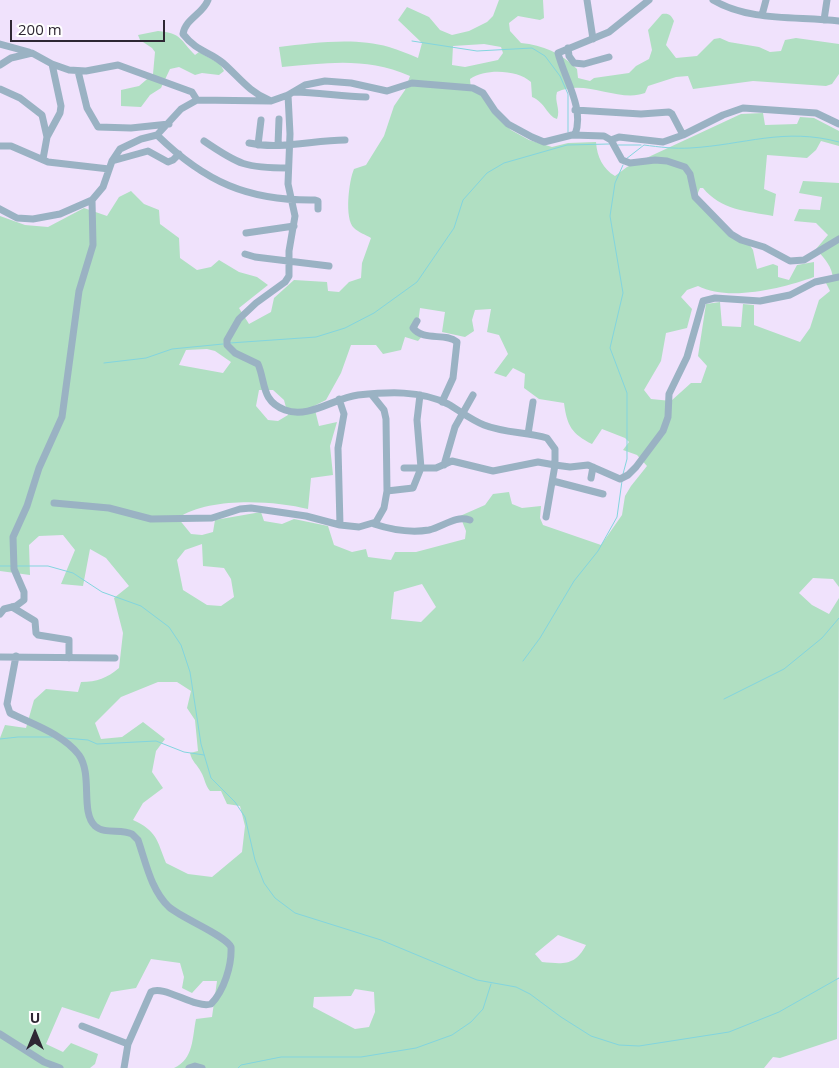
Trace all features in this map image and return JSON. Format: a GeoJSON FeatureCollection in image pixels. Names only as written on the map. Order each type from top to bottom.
{"type":"FeatureCollection","features":[{"type":"Feature","properties":{"kind":"street"},"geometry":{"type":"LineString","coordinates":[[208,0],[203,10],[184,28],[183,34],[198,50],[224,64],[243,84],[260,97],[271,101]]}},
{"type":"Feature","properties":{"kind":"street"},"geometry":{"type":"LineString","coordinates":[[587,0],[593,39]]}},
{"type":"Feature","properties":{"kind":"street"},"geometry":{"type":"LineString","coordinates":[[570,136],[578,124],[568,78],[558,54],[559,51],[609,32],[649,0]]}},
{"type":"Feature","properties":{"kind":"street"},"geometry":{"type":"LineString","coordinates":[[714,0],[724,6],[762,15],[839,21]]}},
{"type":"Feature","properties":{"kind":"street"},"geometry":{"type":"LineString","coordinates":[[762,15],[766,0]]}},
{"type":"Feature","properties":{"kind":"street"},"geometry":{"type":"LineString","coordinates":[[824,20],[827,0]]}},
{"type":"Feature","properties":{"kind":"street"},"geometry":{"type":"LineString","coordinates":[[0,44],[32,53],[52,64],[78,71],[118,65],[192,92],[197,100]]}},
{"type":"Feature","properties":{"kind":"street"},"geometry":{"type":"LineString","coordinates":[[568,48],[569,56],[574,63],[584,64],[609,57]]}},
{"type":"Feature","properties":{"kind":"street"},"geometry":{"type":"LineString","coordinates":[[0,65],[11,58],[32,53]]}},
{"type":"Feature","properties":{"kind":"street"},"geometry":{"type":"LineString","coordinates":[[42,159],[47,138],[57,119],[61,106],[52,64]]}},
{"type":"Feature","properties":{"kind":"street"},"geometry":{"type":"LineString","coordinates":[[78,71],[87,108],[98,127],[130,128],[169,124]]}},
{"type":"Feature","properties":{"kind":"street"},"geometry":{"type":"LineString","coordinates":[[0,209],[17,218],[32,219],[60,214],[92,200],[103,187],[112,161],[125,146],[157,135],[181,109],[197,100],[271,101],[290,94],[305,85],[325,81],[351,83],[387,91],[412,83],[473,88],[483,93],[494,111],[508,124],[532,138],[544,142],[570,136],[600,135],[611,140],[622,160],[630,163],[655,160],[678,163],[685,167],[690,174],[695,197],[731,234],[790,260],[804,260],[839,239]]}},
{"type":"Feature","properties":{"kind":"street"},"geometry":{"type":"LineString","coordinates":[[0,88],[20,98],[42,115],[47,138]]}},
{"type":"Feature","properties":{"kind":"street"},"geometry":{"type":"LineString","coordinates":[[290,94],[323,92],[360,101],[362,105]]}},
{"type":"Feature","properties":{"kind":"street"},"geometry":{"type":"LineString","coordinates":[[290,94],[288,184],[292,200],[294,226],[289,247],[289,276],[285,282],[245,312],[227,342],[236,353],[258,364],[268,398],[280,407],[303,412],[339,399],[410,392],[442,402],[496,429],[547,438],[552,442],[556,453],[546,517]]}},
{"type":"Feature","properties":{"kind":"street"},"geometry":{"type":"LineString","coordinates":[[350,98],[366,97]]}},
{"type":"Feature","properties":{"kind":"street"},"geometry":{"type":"LineString","coordinates":[[611,140],[619,137],[663,142],[683,136],[723,115],[743,108],[816,113],[839,124]]}},
{"type":"Feature","properties":{"kind":"street"},"geometry":{"type":"LineString","coordinates":[[575,110],[641,114],[669,112],[672,114],[683,136]]}},
{"type":"Feature","properties":{"kind":"street"},"geometry":{"type":"LineString","coordinates":[[278,146],[280,119]]}},
{"type":"Feature","properties":{"kind":"street"},"geometry":{"type":"LineString","coordinates":[[258,145],[261,120]]}},
{"type":"Feature","properties":{"kind":"street"},"geometry":{"type":"LineString","coordinates":[[157,135],[207,176],[263,198],[318,200],[318,208]]}},
{"type":"Feature","properties":{"kind":"street"},"geometry":{"type":"LineString","coordinates":[[249,143],[290,146],[313,141],[345,140]]}},
{"type":"Feature","properties":{"kind":"street"},"geometry":{"type":"LineString","coordinates":[[204,141],[228,157],[243,164],[257,168],[288,168]]}},
{"type":"Feature","properties":{"kind":"street"},"geometry":{"type":"LineString","coordinates":[[0,146],[11,146],[48,162],[109,169]]}},
{"type":"Feature","properties":{"kind":"street"},"geometry":{"type":"LineString","coordinates":[[112,161],[148,152],[169,162],[179,154]]}},
{"type":"Feature","properties":{"kind":"street"},"geometry":{"type":"LineString","coordinates":[[0,614],[4,609],[21,604],[25,597],[14,567],[13,537],[27,506],[39,468],[62,417],[77,298],[93,245],[92,200]]}},
{"type":"Feature","properties":{"kind":"street"},"geometry":{"type":"LineString","coordinates":[[246,233],[294,226]]}},
{"type":"Feature","properties":{"kind":"street"},"geometry":{"type":"LineString","coordinates":[[246,254],[255,257],[329,266]]}},
{"type":"Feature","properties":{"kind":"street"},"geometry":{"type":"LineString","coordinates":[[404,468],[436,468],[455,462],[493,471],[538,462],[570,468],[593,466],[614,478],[620,479],[628,475],[663,430],[668,417],[669,394],[687,357],[703,301],[715,298],[754,302],[785,296],[816,282],[839,277]]}},
{"type":"Feature","properties":{"kind":"street"},"geometry":{"type":"LineString","coordinates":[[417,321],[413,328],[418,333],[435,339],[448,338],[457,342],[453,378],[442,402]]}},
{"type":"Feature","properties":{"kind":"street"},"geometry":{"type":"LineString","coordinates":[[372,395],[384,410],[386,419],[387,491],[384,508],[374,524]]}},
{"type":"Feature","properties":{"kind":"street"},"geometry":{"type":"LineString","coordinates":[[387,491],[413,488],[420,468],[417,420],[420,395]]}},
{"type":"Feature","properties":{"kind":"street"},"geometry":{"type":"LineString","coordinates":[[444,465],[451,438],[473,395]]}},
{"type":"Feature","properties":{"kind":"street"},"geometry":{"type":"LineString","coordinates":[[339,399],[344,414],[338,448],[340,525]]}},
{"type":"Feature","properties":{"kind":"street"},"geometry":{"type":"LineString","coordinates":[[528,434],[533,402]]}},
{"type":"Feature","properties":{"kind":"street"},"geometry":{"type":"LineString","coordinates":[[591,478],[593,466]]}},
{"type":"Feature","properties":{"kind":"street"},"geometry":{"type":"LineString","coordinates":[[553,481],[603,494]]}},
{"type":"Feature","properties":{"kind":"street"},"geometry":{"type":"LineString","coordinates":[[54,503],[110,508],[152,519],[170,520],[212,518],[240,509],[265,509],[306,516],[340,525],[359,526],[374,524],[398,531],[431,529],[460,519],[470,520]]}},
{"type":"Feature","properties":{"kind":"street"},"geometry":{"type":"LineString","coordinates":[[12,607],[35,621],[36,633],[38,635],[69,640],[70,658]]}},
{"type":"Feature","properties":{"kind":"street"},"geometry":{"type":"LineString","coordinates":[[16,656],[7,710],[54,735],[79,756],[84,766],[89,817],[94,825],[105,831],[132,834],[138,840],[157,892],[170,907],[226,941],[231,947],[228,970],[220,992],[211,1004],[203,1005],[159,990],[152,990],[128,1044],[124,1068]]}},
{"type":"Feature","properties":{"kind":"street"},"geometry":{"type":"LineString","coordinates":[[0,657],[115,658]]}},
{"type":"Feature","properties":{"kind":"street"},"geometry":{"type":"LineString","coordinates":[[82,1026],[128,1044]]}},
{"type":"Feature","properties":{"kind":"street"},"geometry":{"type":"LineString","coordinates":[[0,1034],[44,1062],[60,1068]]}},
{"type":"Feature","properties":{"kind":"street"},"geometry":{"type":"LineString","coordinates":[[189,1068],[195,1066],[202,1068]]}},
{"type":"Feature","properties":{"kind":"green space"},"geometry":{"type":"Polygon","coordinates":[[[499,0],[543,0],[544,18],[540,20],[518,16],[509,23],[510,31],[521,43],[544,48],[558,54],[577,69],[578,78],[590,81],[594,78],[629,73],[636,66],[649,59],[652,50],[648,30],[662,14],[670,15],[674,21],[666,45],[676,58],[697,56],[714,39],[720,38],[729,42],[759,47],[770,52],[781,51],[785,40],[796,38],[839,44],[839,74],[832,84],[826,86],[753,81],[693,89],[688,76],[676,77],[648,86],[645,93],[635,95],[568,88],[557,92],[557,119],[540,102],[532,97],[531,82],[525,78],[510,73],[493,72],[477,75],[470,79],[471,90],[482,95],[493,112],[511,130],[529,140],[552,147],[568,143],[596,142],[601,162],[615,176],[627,167],[741,114],[763,113],[765,125],[797,124],[800,117],[814,118],[839,131],[839,146],[821,141],[816,150],[807,158],[767,155],[764,189],[776,194],[773,216],[744,211],[726,205],[718,201],[703,188],[700,188],[697,195],[715,220],[749,244],[753,250],[757,269],[773,264],[778,266],[778,277],[789,280],[797,265],[814,262],[814,277],[756,292],[725,293],[711,291],[698,286],[687,290],[681,297],[692,309],[687,328],[666,333],[661,361],[644,390],[651,399],[671,401],[691,383],[701,383],[707,366],[698,356],[706,304],[720,302],[722,326],[741,327],[743,304],[754,305],[754,325],[800,342],[810,328],[819,300],[830,291],[826,283],[833,280],[833,275],[825,259],[816,249],[828,235],[816,223],[794,221],[799,209],[820,210],[822,197],[799,193],[803,181],[839,183],[839,587],[833,579],[813,578],[799,593],[812,605],[829,614],[839,598],[837,1039],[780,1058],[773,1057],[764,1068],[174,1068],[181,1064],[189,1054],[196,1019],[212,1017],[217,981],[203,981],[192,993],[182,988],[184,977],[180,963],[151,959],[136,988],[111,992],[99,1019],[62,1007],[46,1044],[63,1052],[71,1043],[98,1054],[95,1064],[90,1068],[0,1068],[0,738],[5,725],[26,728],[34,700],[46,689],[78,692],[81,682],[101,679],[119,668],[123,633],[114,598],[129,586],[106,558],[90,549],[83,586],[61,584],[75,550],[63,535],[39,536],[29,545],[30,575],[0,571],[0,216],[25,225],[48,227],[84,208],[107,216],[119,197],[131,191],[144,204],[159,210],[160,224],[179,238],[180,258],[197,270],[211,267],[219,260],[239,272],[257,277],[268,285],[239,308],[249,324],[271,312],[274,298],[294,280],[327,282],[328,291],[339,292],[349,282],[361,278],[362,263],[371,238],[354,228],[349,217],[348,199],[352,174],[354,169],[366,165],[384,136],[394,106],[405,90],[410,76],[378,66],[362,64],[331,63],[282,67],[279,47],[334,42],[362,42],[389,47],[418,58],[422,43],[398,20],[407,7],[429,17],[440,30],[452,35],[469,31],[487,22],[493,16],[499,0]],[[484,44],[453,46],[452,65],[465,67],[498,60],[503,53],[501,47],[484,44]],[[420,308],[417,331],[423,335],[418,341],[405,337],[401,350],[383,354],[376,345],[351,345],[341,373],[326,400],[314,406],[319,426],[337,422],[330,446],[333,475],[311,478],[308,509],[259,502],[241,502],[206,506],[178,518],[191,534],[202,535],[213,532],[215,520],[261,512],[264,521],[282,524],[294,519],[328,526],[334,545],[352,552],[366,549],[368,557],[391,560],[395,552],[416,552],[465,539],[466,531],[460,516],[485,505],[493,494],[509,492],[512,504],[522,508],[541,506],[540,518],[543,525],[601,545],[622,515],[625,496],[647,466],[637,455],[623,450],[629,442],[625,438],[602,429],[592,444],[575,433],[567,418],[564,403],[539,399],[524,388],[525,374],[513,368],[506,377],[494,373],[508,354],[499,335],[487,332],[491,309],[475,310],[472,320],[474,331],[465,337],[442,332],[445,312],[420,308]],[[207,349],[186,350],[179,365],[223,373],[231,362],[215,351],[207,349]],[[259,390],[256,406],[268,420],[278,421],[288,415],[284,400],[273,390],[259,390]],[[202,544],[185,550],[177,560],[183,590],[207,605],[221,606],[234,597],[231,579],[224,568],[203,566],[202,544]],[[422,584],[394,592],[391,619],[421,622],[436,607],[422,584]],[[158,682],[121,697],[95,723],[101,739],[122,737],[143,722],[165,739],[156,751],[152,772],[163,788],[143,803],[133,820],[152,832],[166,863],[188,874],[212,877],[242,852],[245,826],[240,806],[227,804],[221,791],[210,791],[190,753],[198,751],[195,720],[187,708],[191,691],[177,682],[158,682]],[[558,935],[535,954],[542,962],[563,963],[578,957],[586,945],[558,935]],[[355,989],[351,996],[314,997],[313,1007],[355,1029],[369,1027],[375,1012],[374,992],[355,989]]]}},
{"type":"Feature","properties":{"kind":"green space"},"geometry":{"type":"Polygon","coordinates":[[[158,31],[172,33],[183,41],[195,55],[199,52],[220,64],[224,71],[219,75],[202,73],[195,75],[179,67],[170,69],[161,88],[150,95],[141,107],[121,106],[121,90],[139,86],[153,74],[155,52],[140,40],[138,35],[158,31]]]}},
{"type":"Feature","properties":{"kind":"waterway"},"geometry":{"type":"LineString","coordinates":[[412,41],[477,51],[532,48],[545,56],[560,76],[568,94],[568,132]]}},
{"type":"Feature","properties":{"kind":"waterway"},"geometry":{"type":"LineString","coordinates":[[626,159],[644,145],[690,148],[764,138],[800,136],[839,142]]}},
{"type":"Feature","properties":{"kind":"waterway"},"geometry":{"type":"LineString","coordinates":[[230,343],[316,337],[345,328],[374,313],[417,282],[454,228],[463,200],[487,173],[504,163],[567,145],[609,144]]}},
{"type":"Feature","properties":{"kind":"waterway"},"geometry":{"type":"LineString","coordinates":[[618,145],[641,145]]}},
{"type":"Feature","properties":{"kind":"waterway"},"geometry":{"type":"LineString","coordinates":[[623,165],[615,183],[610,216],[623,293],[610,348],[627,393],[627,459],[623,474]]}},
{"type":"Feature","properties":{"kind":"waterway"},"geometry":{"type":"LineString","coordinates":[[104,363],[146,358],[172,349],[223,344]]}},
{"type":"Feature","properties":{"kind":"waterway"},"geometry":{"type":"LineString","coordinates":[[523,661],[540,638],[574,581],[598,551],[617,517],[622,481]]}},
{"type":"Feature","properties":{"kind":"waterway"},"geometry":{"type":"LineString","coordinates":[[0,566],[12,566]]}},
{"type":"Feature","properties":{"kind":"waterway"},"geometry":{"type":"LineString","coordinates":[[16,566],[48,566],[73,573],[102,592],[141,606],[169,627],[181,645],[190,672],[201,744],[211,778],[235,802],[245,817],[255,860],[264,883],[275,898],[295,913],[381,940],[477,980],[516,987],[530,994],[591,1036],[619,1045],[639,1046],[729,1032],[779,1012],[839,978]]}},
{"type":"Feature","properties":{"kind":"waterway"},"geometry":{"type":"LineString","coordinates":[[724,699],[784,669],[822,638],[839,618]]}},
{"type":"Feature","properties":{"kind":"waterway"},"geometry":{"type":"LineString","coordinates":[[0,739],[52,737]]}},
{"type":"Feature","properties":{"kind":"waterway"},"geometry":{"type":"LineString","coordinates":[[65,738],[88,740],[97,744],[156,741],[184,752],[204,755]]}},
{"type":"Feature","properties":{"kind":"waterway"},"geometry":{"type":"LineString","coordinates":[[238,1068],[241,1065],[281,1057],[361,1057],[416,1048],[452,1035],[471,1022],[483,1009],[491,984]]}}]}
